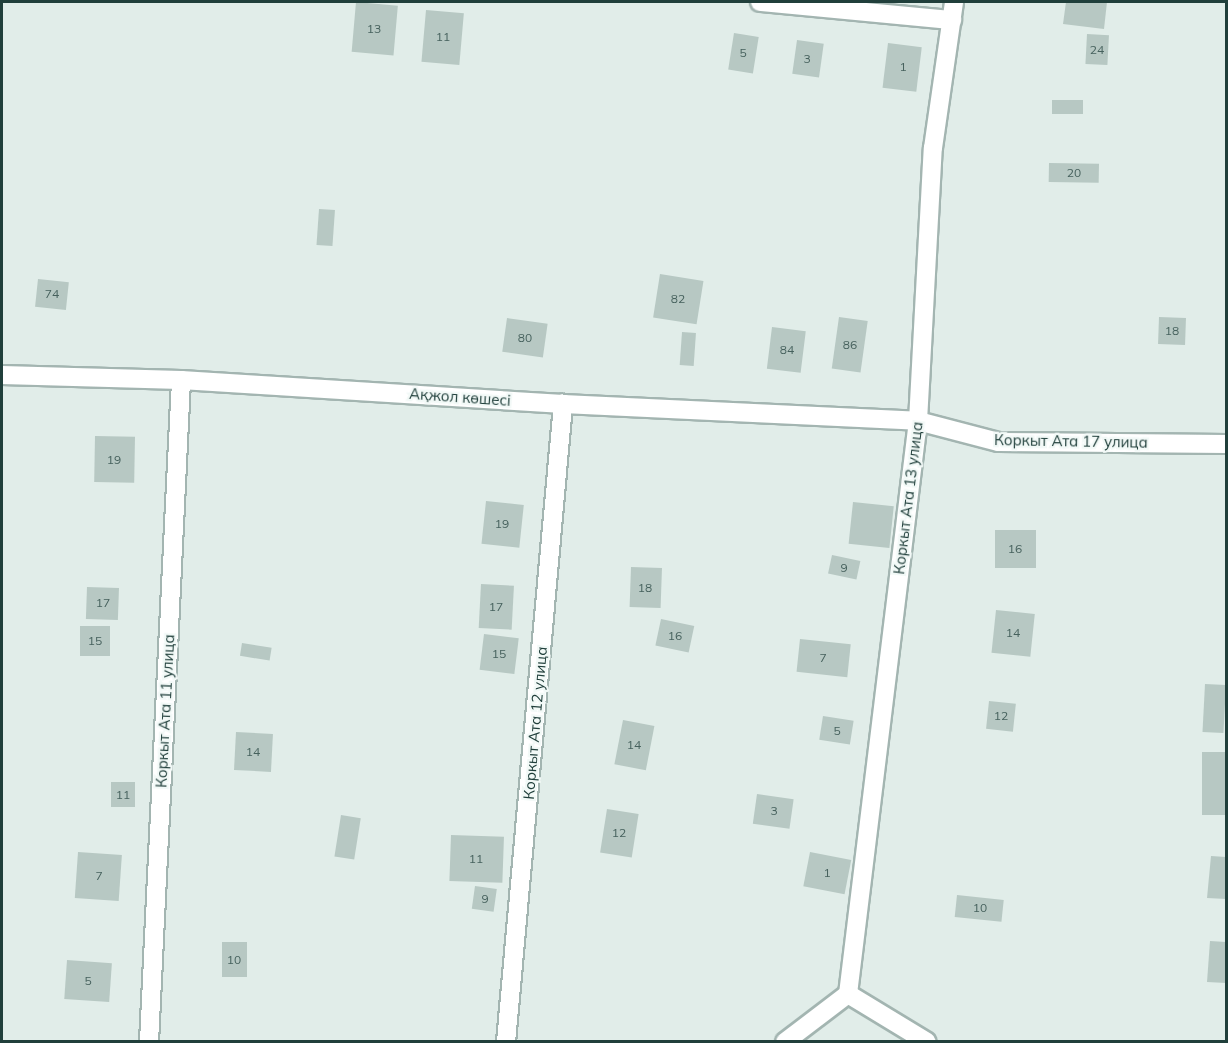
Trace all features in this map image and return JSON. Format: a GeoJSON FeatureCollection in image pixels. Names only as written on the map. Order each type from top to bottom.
{"type":"FeatureCollection","features":[{"type":"Feature","properties":{"kind":"street"},"geometry":{"type":"LineString","coordinates":[[760,2],[952,20]]}},
{"type":"Feature","properties":{"kind":"street","name":"Коркыт Ата 13 улица"},"geometry":{"type":"LineString","coordinates":[[848,994],[918,421],[933,148],[954,2]]}},
{"type":"Feature","properties":{"kind":"street","name":"Ақжол көшесі"},"geometry":{"type":"LineString","coordinates":[[2,375],[181,380],[563,404],[918,421]]}},
{"type":"Feature","properties":{"kind":"street","name":"Коркыт Ата 11 улица"},"geometry":{"type":"LineString","coordinates":[[149,1041],[181,380]]}},
{"type":"Feature","properties":{"kind":"street","name":"Коркыт Ата 12 улица"},"geometry":{"type":"LineString","coordinates":[[506,1041],[563,404]]}},
{"type":"Feature","properties":{"kind":"street","name":"Коркыт Ата 17 улица"},"geometry":{"type":"LineString","coordinates":[[918,421],[998,442],[1227,444]]}},
{"type":"Feature","properties":{"kind":"street"},"geometry":{"type":"LineString","coordinates":[[785,1041],[848,994],[927,1041]]}},
{"type":"Feature","properties":{"kind":"building"},"geometry":{"type":"Polygon","coordinates":[[[356,2],[398,6],[393,55],[352,52],[356,2]]]}},
{"type":"Feature","properties":{"kind":"building"},"geometry":{"type":"Polygon","coordinates":[[[1066,2],[1107,2],[1104,29],[1063,24],[1066,2]]]}},
{"type":"Feature","properties":{"kind":"building"},"geometry":{"type":"Polygon","coordinates":[[[426,10],[464,13],[459,65],[421,62],[426,10]]]}},
{"type":"Feature","properties":{"kind":"building"},"geometry":{"type":"Polygon","coordinates":[[[734,33],[759,37],[753,73],[728,70],[734,33]]]}},
{"type":"Feature","properties":{"kind":"building"},"geometry":{"type":"Polygon","coordinates":[[[1087,34],[1109,35],[1107,65],[1085,64],[1087,34]]]}},
{"type":"Feature","properties":{"kind":"building"},"geometry":{"type":"Polygon","coordinates":[[[797,40],[824,44],[819,77],[792,74],[797,40]]]}},
{"type":"Feature","properties":{"kind":"building"},"geometry":{"type":"Polygon","coordinates":[[[888,43],[922,47],[916,92],[883,88],[888,43]]]}},
{"type":"Feature","properties":{"kind":"building"},"geometry":{"type":"Polygon","coordinates":[[[1052,100],[1083,100],[1083,114],[1052,114],[1052,100]]]}},
{"type":"Feature","properties":{"kind":"building"},"geometry":{"type":"Polygon","coordinates":[[[1049,163],[1099,164],[1099,183],[1049,182],[1049,163]]]}},
{"type":"Feature","properties":{"kind":"building"},"geometry":{"type":"Polygon","coordinates":[[[319,209],[335,210],[332,246],[316,245],[319,209]]]}},
{"type":"Feature","properties":{"kind":"building"},"geometry":{"type":"Polygon","coordinates":[[[660,274],[703,281],[697,324],[653,317],[660,274]]]}},
{"type":"Feature","properties":{"kind":"building"},"geometry":{"type":"Polygon","coordinates":[[[38,279],[69,282],[66,310],[35,307],[38,279]]]}},
{"type":"Feature","properties":{"kind":"building"},"geometry":{"type":"Polygon","coordinates":[[[839,317],[868,321],[860,373],[832,368],[839,317]]]}},
{"type":"Feature","properties":{"kind":"building"},"geometry":{"type":"Polygon","coordinates":[[[1159,317],[1186,318],[1185,345],[1158,344],[1159,317]]]}},
{"type":"Feature","properties":{"kind":"building"},"geometry":{"type":"Polygon","coordinates":[[[507,318],[548,324],[543,357],[502,352],[507,318]]]}},
{"type":"Feature","properties":{"kind":"building"},"geometry":{"type":"Polygon","coordinates":[[[772,327],[806,331],[801,373],[767,369],[772,327]]]}},
{"type":"Feature","properties":{"kind":"building"},"geometry":{"type":"Polygon","coordinates":[[[682,332],[696,333],[694,366],[680,365],[682,332]]]}},
{"type":"Feature","properties":{"kind":"building"},"geometry":{"type":"Polygon","coordinates":[[[95,436],[135,437],[134,483],[94,482],[95,436]]]}},
{"type":"Feature","properties":{"kind":"building"},"geometry":{"type":"Polygon","coordinates":[[[486,501],[524,505],[519,548],[482,544],[486,501]]]}},
{"type":"Feature","properties":{"kind":"building"},"geometry":{"type":"Polygon","coordinates":[[[853,502],[894,506],[889,548],[849,544],[853,502]]]}},
{"type":"Feature","properties":{"kind":"building"},"geometry":{"type":"Polygon","coordinates":[[[995,530],[1036,530],[1036,568],[995,568],[995,530]]]}},
{"type":"Feature","properties":{"kind":"building"},"geometry":{"type":"Polygon","coordinates":[[[832,555],[860,561],[856,580],[828,574],[832,555]]]}},
{"type":"Feature","properties":{"kind":"building"},"geometry":{"type":"Polygon","coordinates":[[[631,567],[662,568],[661,608],[630,607],[631,567]]]}},
{"type":"Feature","properties":{"kind":"building"},"geometry":{"type":"Polygon","coordinates":[[[481,584],[514,586],[512,630],[479,628],[481,584]]]}},
{"type":"Feature","properties":{"kind":"building"},"geometry":{"type":"Polygon","coordinates":[[[87,587],[119,588],[118,620],[86,619],[87,587]]]}},
{"type":"Feature","properties":{"kind":"building"},"geometry":{"type":"Polygon","coordinates":[[[996,610],[1035,614],[1030,657],[992,653],[996,610]]]}},
{"type":"Feature","properties":{"kind":"building"},"geometry":{"type":"Polygon","coordinates":[[[661,619],[694,626],[689,652],[655,645],[661,619]]]}},
{"type":"Feature","properties":{"kind":"building"},"geometry":{"type":"Polygon","coordinates":[[[80,626],[110,626],[110,656],[80,656],[80,626]]]}},
{"type":"Feature","properties":{"kind":"building"},"geometry":{"type":"Polygon","coordinates":[[[484,634],[519,638],[514,674],[480,670],[484,634]]]}},
{"type":"Feature","properties":{"kind":"building"},"geometry":{"type":"Polygon","coordinates":[[[800,639],[851,644],[847,677],[797,672],[800,639]]]}},
{"type":"Feature","properties":{"kind":"building"},"geometry":{"type":"Polygon","coordinates":[[[242,643],[272,648],[270,661],[240,656],[242,643]]]}},
{"type":"Feature","properties":{"kind":"building"},"geometry":{"type":"Polygon","coordinates":[[[1205,684],[1226,685],[1223,733],[1202,732],[1205,684]]]}},
{"type":"Feature","properties":{"kind":"building"},"geometry":{"type":"Polygon","coordinates":[[[989,701],[1016,704],[1013,732],[986,729],[989,701]]]}},
{"type":"Feature","properties":{"kind":"building"},"geometry":{"type":"Polygon","coordinates":[[[823,716],[854,721],[850,745],[819,740],[823,716]]]}},
{"type":"Feature","properties":{"kind":"building"},"geometry":{"type":"Polygon","coordinates":[[[623,720],[654,726],[646,770],[614,764],[623,720]]]}},
{"type":"Feature","properties":{"kind":"building"},"geometry":{"type":"Polygon","coordinates":[[[236,732],[273,734],[271,772],[234,770],[236,732]]]}},
{"type":"Feature","properties":{"kind":"building"},"geometry":{"type":"Polygon","coordinates":[[[1202,752],[1226,752],[1226,815],[1202,815],[1202,752]]]}},
{"type":"Feature","properties":{"kind":"building"},"geometry":{"type":"Polygon","coordinates":[[[111,782],[135,782],[135,807],[111,807],[111,782]]]}},
{"type":"Feature","properties":{"kind":"building"},"geometry":{"type":"Polygon","coordinates":[[[757,794],[794,799],[789,829],[753,824],[757,794]]]}},
{"type":"Feature","properties":{"kind":"building"},"geometry":{"type":"Polygon","coordinates":[[[607,809],[639,814],[632,857],[600,852],[607,809]]]}},
{"type":"Feature","properties":{"kind":"building"},"geometry":{"type":"Polygon","coordinates":[[[341,815],[361,818],[354,860],[334,856],[341,815]]]}},
{"type":"Feature","properties":{"kind":"building"},"geometry":{"type":"Polygon","coordinates":[[[451,835],[504,837],[502,883],[449,881],[451,835]]]}},
{"type":"Feature","properties":{"kind":"building"},"geometry":{"type":"Polygon","coordinates":[[[78,852],[122,855],[119,901],[75,898],[78,852]]]}},
{"type":"Feature","properties":{"kind":"building"},"geometry":{"type":"Polygon","coordinates":[[[810,852],[851,860],[845,894],[803,886],[810,852]]]}},
{"type":"Feature","properties":{"kind":"building"},"geometry":{"type":"Polygon","coordinates":[[[1211,856],[1226,857],[1226,899],[1207,898],[1211,856]]]}},
{"type":"Feature","properties":{"kind":"building"},"geometry":{"type":"Polygon","coordinates":[[[475,886],[497,889],[494,912],[472,909],[475,886]]]}},
{"type":"Feature","properties":{"kind":"building"},"geometry":{"type":"Polygon","coordinates":[[[957,895],[1004,900],[1001,922],[955,917],[957,895]]]}},
{"type":"Feature","properties":{"kind":"building"},"geometry":{"type":"Polygon","coordinates":[[[1210,941],[1226,942],[1226,983],[1207,982],[1210,941]]]}},
{"type":"Feature","properties":{"kind":"building"},"geometry":{"type":"Polygon","coordinates":[[[222,942],[247,942],[247,977],[222,977],[222,942]]]}},
{"type":"Feature","properties":{"kind":"building"},"geometry":{"type":"Polygon","coordinates":[[[67,960],[112,963],[109,1002],[64,999],[67,960]]]}}]}
